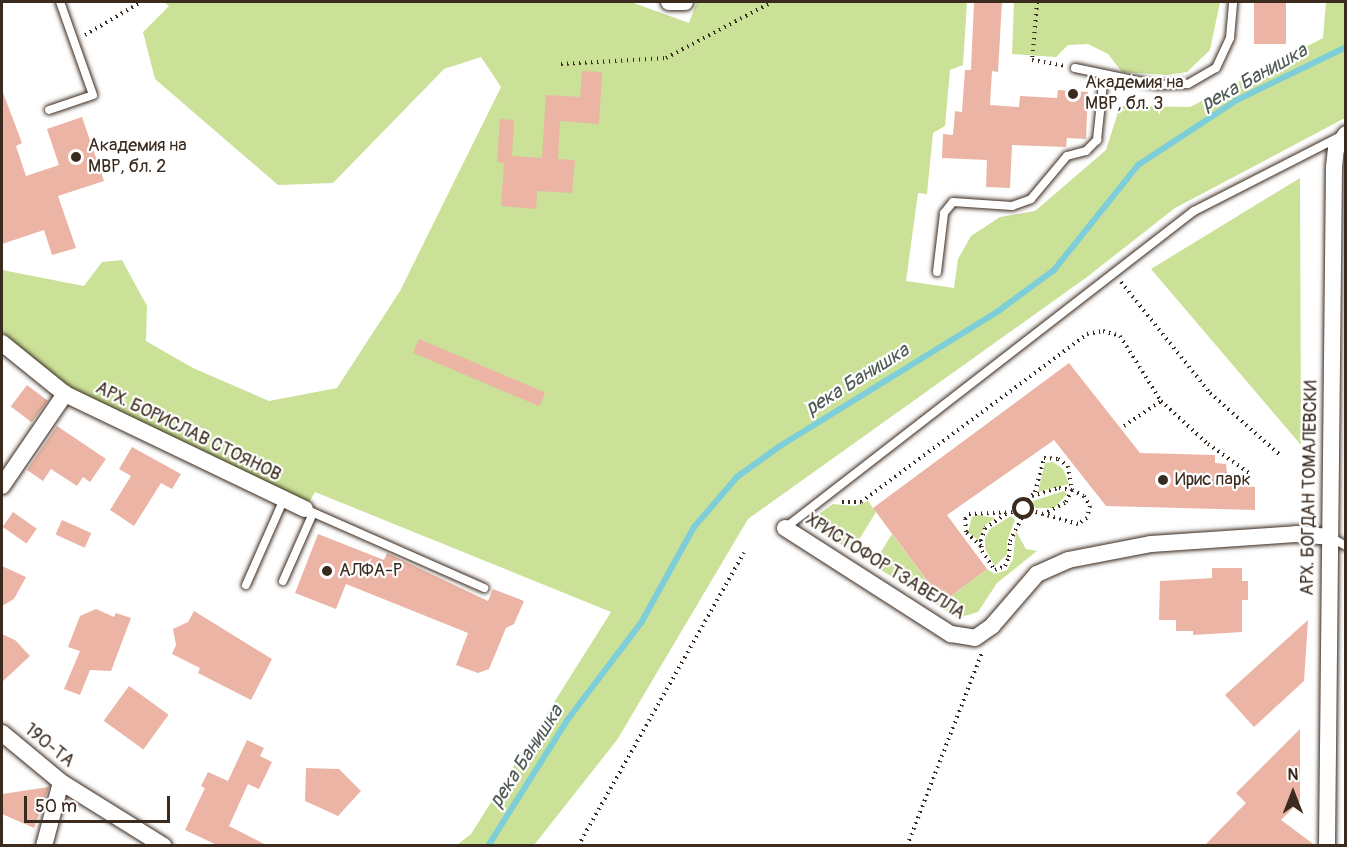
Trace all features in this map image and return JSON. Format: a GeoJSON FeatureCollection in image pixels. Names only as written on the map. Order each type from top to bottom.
{"type":"FeatureCollection","features":[{"type":"Feature","properties":{"kind":"street"},"geometry":{"type":"LineString","coordinates":[[669,2],[685,2]]}},
{"type":"Feature","properties":{"kind":"street","name":"АРХ. БОГДАН ТОМАЛЕВСКИ"},"geometry":{"type":"LineString","coordinates":[[1327,846],[1334,167],[1344,134]]}},
{"type":"Feature","properties":{"kind":"street","name":"АРХ. БОРИСЛАВ СТОЯНОВ"},"geometry":{"type":"LineString","coordinates":[[2,343],[65,394],[284,499]]}},
{"type":"Feature","properties":{"kind":"street"},"geometry":{"type":"LineString","coordinates":[[2,486],[65,394]]}},
{"type":"Feature","properties":{"kind":"street"},"geometry":{"type":"LineString","coordinates":[[284,499],[309,511]]}},
{"type":"Feature","properties":{"kind":"street","name":"ХРИСТОФОР ТЗАВЕЛЛА"},"geometry":{"type":"LineString","coordinates":[[785,528],[951,634],[975,638],[992,626],[1037,574],[1068,560],[1150,544],[1296,534],[1329,537]]}},
{"type":"Feature","properties":{"kind":"street","name":"190-ТА"},"geometry":{"type":"LineString","coordinates":[[2,733],[61,782],[164,846]]}},
{"type":"Feature","properties":{"kind":"street"},"geometry":{"type":"LineString","coordinates":[[44,846],[61,782]]}},
{"type":"Feature","properties":{"kind":"lane"},"geometry":{"type":"LineString","coordinates":[[49,110],[93,94],[60,2]]}},
{"type":"Feature","properties":{"kind":"lane"},"geometry":{"type":"LineString","coordinates":[[1075,68],[1157,85],[1188,84],[1216,68],[1230,38],[1233,2]]}},
{"type":"Feature","properties":{"kind":"lane"},"geometry":{"type":"LineString","coordinates":[[937,272],[944,213],[953,202],[1012,206],[1031,199],[1067,156],[1086,152],[1097,140],[1104,75]]}},
{"type":"Feature","properties":{"kind":"lane"},"geometry":{"type":"LineString","coordinates":[[785,528],[1194,211],[1344,134]]}},
{"type":"Feature","properties":{"kind":"lane","name":"АРХ. БОРИСЛАВ СТОЯНОВ"},"geometry":{"type":"LineString","coordinates":[[246,585],[284,499]]}},
{"type":"Feature","properties":{"kind":"lane"},"geometry":{"type":"LineString","coordinates":[[283,581],[309,511],[484,588]]}},
{"type":"Feature","properties":{"kind":"lane"},"geometry":{"type":"LineString","coordinates":[[1329,537],[1346,546]]}},
{"type":"Feature","properties":{"kind":"path"},"geometry":{"type":"LineString","coordinates":[[74,42],[141,2]]}},
{"type":"Feature","properties":{"kind":"path"},"geometry":{"type":"LineString","coordinates":[[561,63],[666,58],[772,2]]}},
{"type":"Feature","properties":{"kind":"path"},"geometry":{"type":"LineString","coordinates":[[1037,2],[1032,60],[1075,68]]}},
{"type":"Feature","properties":{"kind":"path"},"geometry":{"type":"LineString","coordinates":[[1113,272],[1210,393],[1279,454]]}},
{"type":"Feature","properties":{"kind":"path"},"geometry":{"type":"LineString","coordinates":[[828,494],[838,502],[861,502],[1087,334],[1103,331],[1120,336],[1161,401],[1208,444],[1252,475]]}},
{"type":"Feature","properties":{"kind":"path"},"geometry":{"type":"LineString","coordinates":[[1124,426],[1161,401]]}},
{"type":"Feature","properties":{"kind":"path"},"geometry":{"type":"LineString","coordinates":[[1032,511],[1029,498],[1044,458],[1058,459],[1068,466],[1072,490],[1065,503],[1043,514]]}},
{"type":"Feature","properties":{"kind":"path"},"geometry":{"type":"LineString","coordinates":[[1014,512],[1016,501],[1059,488],[1072,490],[1084,496],[1090,507],[1087,518],[1074,524],[1032,511],[1022,517],[1015,526],[1005,566],[995,570],[990,566],[981,546],[966,532],[969,514],[1014,512],[1022,517]]}},
{"type":"Feature","properties":{"kind":"path"},"geometry":{"type":"LineString","coordinates":[[981,546],[985,528],[1006,514]]}},
{"type":"Feature","properties":{"kind":"path"},"geometry":{"type":"LineString","coordinates":[[578,846],[744,553]]}},
{"type":"Feature","properties":{"kind":"path"},"geometry":{"type":"LineString","coordinates":[[908,846],[992,626]]}},
{"type":"Feature","properties":{"kind":"green space"},"geometry":{"type":"Polygon","coordinates":[[[164,2],[631,2],[689,23],[697,2],[967,2],[963,65],[950,70],[945,126],[933,133],[927,194],[918,193],[906,281],[954,288],[958,259],[971,236],[1000,217],[1035,211],[1106,150],[1120,106],[1190,107],[1323,38],[1326,2],[1345,2],[1345,118],[1175,208],[1087,277],[748,519],[617,740],[534,845],[457,845],[471,834],[611,612],[315,492],[308,504],[70,388],[2,332],[2,270],[84,286],[102,262],[122,260],[147,306],[146,341],[193,368],[269,401],[337,388],[400,291],[501,87],[481,57],[444,69],[333,183],[278,185],[155,79],[143,32],[169,6],[164,2]]]}},
{"type":"Feature","properties":{"kind":"green space"},"geometry":{"type":"Polygon","coordinates":[[[1014,2],[1220,2],[1210,50],[1187,72],[1167,75],[1122,72],[1108,54],[1088,44],[1068,45],[1056,57],[1012,54],[1014,2]]]}},
{"type":"Feature","properties":{"kind":"green space"},"geometry":{"type":"Polygon","coordinates":[[[1300,178],[1301,445],[1151,269],[1300,178]]]}},
{"type":"Feature","properties":{"kind":"green space"},"geometry":{"type":"Polygon","coordinates":[[[1053,462],[1063,469],[1069,484],[1038,492],[1045,463],[1053,462]]]}},
{"type":"Feature","properties":{"kind":"green space"},"geometry":{"type":"Polygon","coordinates":[[[1064,491],[1067,494],[1054,508],[1035,508],[1033,501],[1064,491]]]}},
{"type":"Feature","properties":{"kind":"green space"},"geometry":{"type":"Polygon","coordinates":[[[868,501],[876,512],[852,551],[820,532],[819,514],[833,504],[855,506],[868,501]]]}},
{"type":"Feature","properties":{"kind":"green space"},"geometry":{"type":"Polygon","coordinates":[[[977,515],[995,518],[985,525],[978,540],[968,532],[972,517],[977,515]]]}},
{"type":"Feature","properties":{"kind":"green space"},"geometry":{"type":"Polygon","coordinates":[[[1011,516],[1015,520],[1007,541],[1007,554],[995,566],[985,549],[985,538],[990,529],[1011,516]]]}},
{"type":"Feature","properties":{"kind":"green space"},"geometry":{"type":"Polygon","coordinates":[[[1016,531],[1026,549],[1037,551],[997,583],[978,612],[958,618],[873,565],[892,534],[943,602],[987,569],[995,574],[1007,570],[1013,559],[1016,531]]]}},
{"type":"Feature","properties":{"kind":"building","name":"Академия на МВР, бл. 3"},"geometry":{"type":"Polygon","coordinates":[[[974,2],[1002,2],[998,72],[992,71],[990,105],[1019,107],[1020,96],[1057,98],[1058,90],[1088,92],[1086,139],[1067,138],[1066,147],[1012,145],[1010,188],[986,187],[987,160],[942,158],[943,134],[953,135],[955,111],[962,112],[965,70],[971,70],[974,2]]]}},
{"type":"Feature","properties":{"kind":"building"},"geometry":{"type":"Polygon","coordinates":[[[1254,2],[1286,2],[1286,44],[1254,44],[1254,2]]]}},
{"type":"Feature","properties":{"kind":"building"},"geometry":{"type":"Polygon","coordinates":[[[582,71],[602,72],[599,124],[560,121],[558,159],[575,160],[572,193],[537,191],[536,209],[501,206],[504,163],[497,162],[500,119],[514,120],[512,156],[542,158],[546,95],[580,97],[582,71]]]}},
{"type":"Feature","properties":{"kind":"building","name":"Академия на МВР, бл. 2"},"geometry":{"type":"Polygon","coordinates":[[[2,90],[22,143],[16,146],[26,176],[59,165],[47,129],[82,117],[104,181],[58,196],[76,248],[52,255],[44,230],[2,244],[2,90]]]}},
{"type":"Feature","properties":{"kind":"building"},"geometry":{"type":"Polygon","coordinates":[[[419,339],[545,393],[539,406],[413,353],[419,339]]]}},
{"type":"Feature","properties":{"kind":"building","name":"Ирис парк"},"geometry":{"type":"Polygon","coordinates":[[[1069,363],[1140,453],[1215,455],[1215,463],[1226,464],[1227,473],[1239,474],[1241,486],[1255,487],[1255,510],[1106,506],[1054,440],[947,515],[987,569],[943,602],[873,508],[1069,363]]]}},
{"type":"Feature","properties":{"kind":"building"},"geometry":{"type":"Polygon","coordinates":[[[27,385],[48,401],[32,422],[11,407],[27,385]]]}},
{"type":"Feature","properties":{"kind":"building"},"geometry":{"type":"Polygon","coordinates":[[[57,426],[106,459],[90,482],[83,477],[77,486],[51,469],[43,481],[27,470],[57,426]]]}},
{"type":"Feature","properties":{"kind":"building"},"geometry":{"type":"Polygon","coordinates":[[[132,447],[181,474],[172,489],[161,483],[134,526],[110,510],[131,476],[119,469],[132,447]]]}},
{"type":"Feature","properties":{"kind":"building"},"geometry":{"type":"Polygon","coordinates":[[[13,512],[37,529],[26,543],[3,527],[13,512]]]}},
{"type":"Feature","properties":{"kind":"building"},"geometry":{"type":"Polygon","coordinates":[[[62,520],[91,533],[85,548],[55,535],[62,520]]]}},
{"type":"Feature","properties":{"kind":"building"},"geometry":{"type":"Polygon","coordinates":[[[318,534],[384,560],[387,553],[488,601],[493,589],[524,601],[514,624],[506,628],[489,669],[478,673],[456,665],[468,633],[346,584],[336,609],[295,593],[318,534]]]}},
{"type":"Feature","properties":{"kind":"building"},"geometry":{"type":"Polygon","coordinates":[[[2,566],[26,577],[14,599],[2,606],[2,566]]]}},
{"type":"Feature","properties":{"kind":"building"},"geometry":{"type":"Polygon","coordinates":[[[1212,568],[1242,568],[1242,581],[1248,581],[1248,600],[1242,600],[1242,632],[1193,635],[1193,631],[1176,631],[1176,620],[1159,620],[1160,581],[1212,578],[1212,568]]]}},
{"type":"Feature","properties":{"kind":"building"},"geometry":{"type":"Polygon","coordinates":[[[96,609],[114,617],[116,613],[131,618],[111,671],[90,670],[80,695],[64,689],[80,651],[68,647],[80,616],[96,609]]]}},
{"type":"Feature","properties":{"kind":"building"},"geometry":{"type":"Polygon","coordinates":[[[194,611],[272,659],[251,700],[198,673],[200,668],[172,654],[176,645],[173,629],[188,622],[194,611]]]}},
{"type":"Feature","properties":{"kind":"building"},"geometry":{"type":"Polygon","coordinates":[[[1308,620],[1304,681],[1254,727],[1225,695],[1308,620]]]}},
{"type":"Feature","properties":{"kind":"building"},"geometry":{"type":"Polygon","coordinates":[[[2,634],[15,640],[30,656],[2,682],[2,634]]]}},
{"type":"Feature","properties":{"kind":"building"},"geometry":{"type":"Polygon","coordinates":[[[129,686],[169,715],[143,750],[104,721],[129,686]]]}},
{"type":"Feature","properties":{"kind":"building"},"geometry":{"type":"Polygon","coordinates":[[[1300,729],[1300,801],[1281,820],[1316,846],[1204,846],[1246,803],[1236,793],[1300,729]]]}},
{"type":"Feature","properties":{"kind":"building"},"geometry":{"type":"Polygon","coordinates":[[[247,740],[264,748],[260,756],[272,762],[259,789],[248,784],[229,826],[268,846],[219,846],[185,830],[205,788],[201,786],[208,772],[228,781],[247,740]]]}},
{"type":"Feature","properties":{"kind":"building"},"geometry":{"type":"Polygon","coordinates":[[[306,768],[339,769],[361,791],[338,816],[305,801],[306,768]]]}},
{"type":"Feature","properties":{"kind":"building"},"geometry":{"type":"Polygon","coordinates":[[[49,787],[34,828],[2,814],[2,794],[49,787]]]}},
{"type":"Feature","properties":{"kind":"waterway","name":"река Банишка"},"geometry":{"type":"LineString","coordinates":[[488,846],[568,719],[641,623],[694,527],[737,477],[780,446],[997,312],[1054,270],[1138,165],[1237,100],[1346,47]]}},
{"type":"Feature","properties":{"kind":"place","name":"Академия на МВР, бл. 3"},"geometry":{"type":"Point","coordinates":[1073,94]}},
{"type":"Feature","properties":{"kind":"place","name":"Академия на МВР, бл. 2"},"geometry":{"type":"Point","coordinates":[76,157]}},
{"type":"Feature","properties":{"kind":"place","name":"Ирис парк"},"geometry":{"type":"Point","coordinates":[1163,480]}},
{"type":"Feature","properties":{"kind":"place","name":"АЛФА-Р"},"geometry":{"type":"Point","coordinates":[327,571]}}]}
